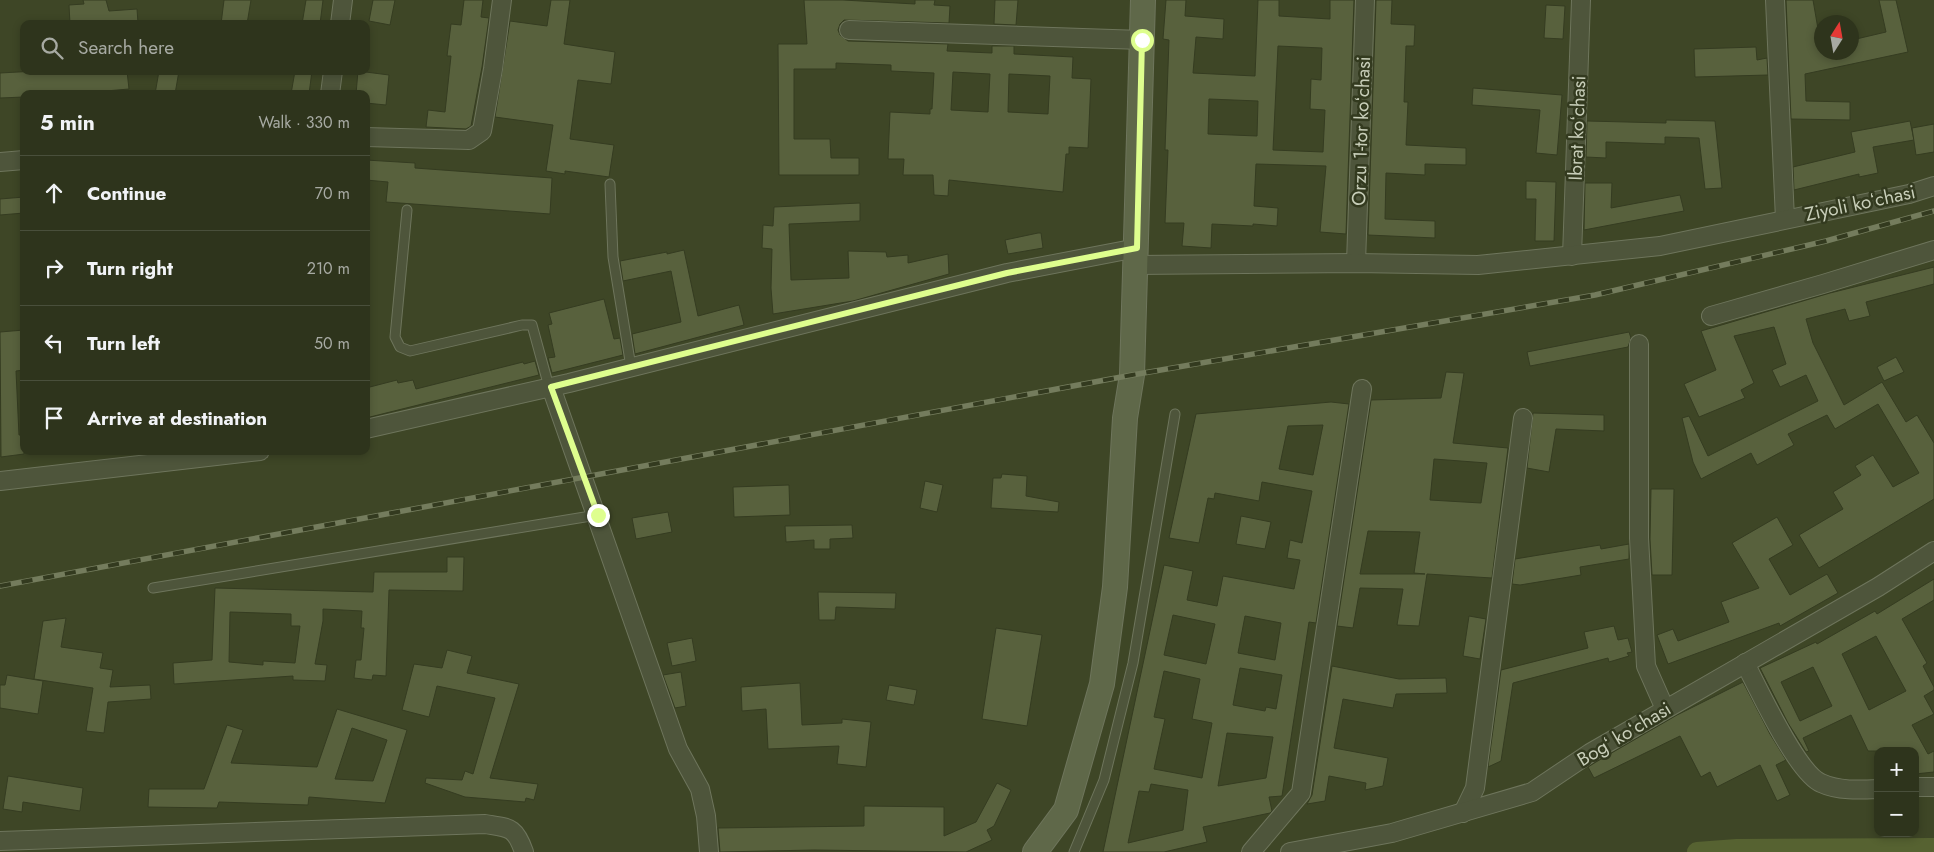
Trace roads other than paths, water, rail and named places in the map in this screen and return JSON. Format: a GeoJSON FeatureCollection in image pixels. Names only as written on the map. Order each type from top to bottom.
{"type":"FeatureCollection","features":[{"type":"Feature","properties":{"kind":"main road"},"geometry":{"type":"LineString","coordinates":[[1035,852],[1066,810],[1102,684],[1115,587],[1125,418],[1132,375],[1143,0]]}},
{"type":"Feature","properties":{"kind":"street"},"geometry":{"type":"LineString","coordinates":[[340,20],[343,0]]}},
{"type":"Feature","properties":{"kind":"street"},"geometry":{"type":"LineString","coordinates":[[370,136],[469,140],[482,131],[493,69],[502,0]]}},
{"type":"Feature","properties":{"kind":"street","name":"Orzu 1-tor koʻchasi"},"geometry":{"type":"LineString","coordinates":[[1356,263],[1365,0]]}},
{"type":"Feature","properties":{"kind":"street","name":"Ibrat koʻchasi"},"geometry":{"type":"LineString","coordinates":[[1572,256],[1581,0]]}},
{"type":"Feature","properties":{"kind":"street"},"geometry":{"type":"LineString","coordinates":[[1775,0],[1785,219]]}},
{"type":"Feature","properties":{"kind":"street"},"geometry":{"type":"LineString","coordinates":[[849,30],[1142,40]]}},
{"type":"Feature","properties":{"kind":"street"},"geometry":{"type":"LineString","coordinates":[[331,90],[332,75]]}},
{"type":"Feature","properties":{"kind":"street"},"geometry":{"type":"LineString","coordinates":[[1,162],[20,160]]}},
{"type":"Feature","properties":{"kind":"street","name":"Ziyoli koʻchasi"},"geometry":{"type":"LineString","coordinates":[[370,428],[550,387],[1007,273],[1136,256],[1478,265],[1660,246],[1909,194],[1934,186]]}},
{"type":"Feature","properties":{"kind":"street"},"geometry":{"type":"LineString","coordinates":[[1711,316],[1934,250]]}},
{"type":"Feature","properties":{"kind":"street"},"geometry":{"type":"LineString","coordinates":[[1639,344],[1639,538],[1646,666],[1666,709]]}},
{"type":"Feature","properties":{"kind":"street"},"geometry":{"type":"LineString","coordinates":[[550,387],[598,515],[678,749],[700,789],[706,816],[709,852]]}},
{"type":"Feature","properties":{"kind":"street"},"geometry":{"type":"LineString","coordinates":[[1251,852],[1301,793],[1362,389]]}},
{"type":"Feature","properties":{"kind":"street"},"geometry":{"type":"LineString","coordinates":[[1463,813],[1475,788],[1523,418]]}},
{"type":"Feature","properties":{"kind":"street"},"geometry":{"type":"LineString","coordinates":[[0,481],[225,455]]}},
{"type":"Feature","properties":{"kind":"street","name":"Bogʻ koʻchasi"},"geometry":{"type":"LineString","coordinates":[[1290,852],[1392,833],[1532,792],[1590,753],[1878,587],[1934,551]]}},
{"type":"Feature","properties":{"kind":"street"},"geometry":{"type":"LineString","coordinates":[[1745,663],[1788,744],[1802,766],[1819,783],[1849,790],[1874,789]]}},
{"type":"Feature","properties":{"kind":"street"},"geometry":{"type":"LineString","coordinates":[[1919,787],[1934,787]]}},
{"type":"Feature","properties":{"kind":"street"},"geometry":{"type":"LineString","coordinates":[[0,841],[485,824],[509,828],[518,839],[524,852]]}},
{"type":"Feature","properties":{"kind":"lane"},"geometry":{"type":"LineString","coordinates":[[610,184],[613,256],[631,367]]}},
{"type":"Feature","properties":{"kind":"lane"},"geometry":{"type":"LineString","coordinates":[[407,210],[395,337],[400,347],[410,351],[522,325],[532,325],[550,387]]}},
{"type":"Feature","properties":{"kind":"lane"},"geometry":{"type":"LineString","coordinates":[[1074,852],[1104,780],[1132,664],[1175,414]]}},
{"type":"Feature","properties":{"kind":"lane"},"geometry":{"type":"LineString","coordinates":[[153,588],[598,515]]}},
{"type":"Feature","properties":{"kind":"waterway"},"geometry":{"type":"LineString","coordinates":[[1697,852],[1737,849],[1934,848]]}},
{"type":"Feature","properties":{"kind":"railway"},"geometry":{"type":"LineString","coordinates":[[0,586],[1132,375],[1595,295],[1826,241],[1934,211]]}}]}
